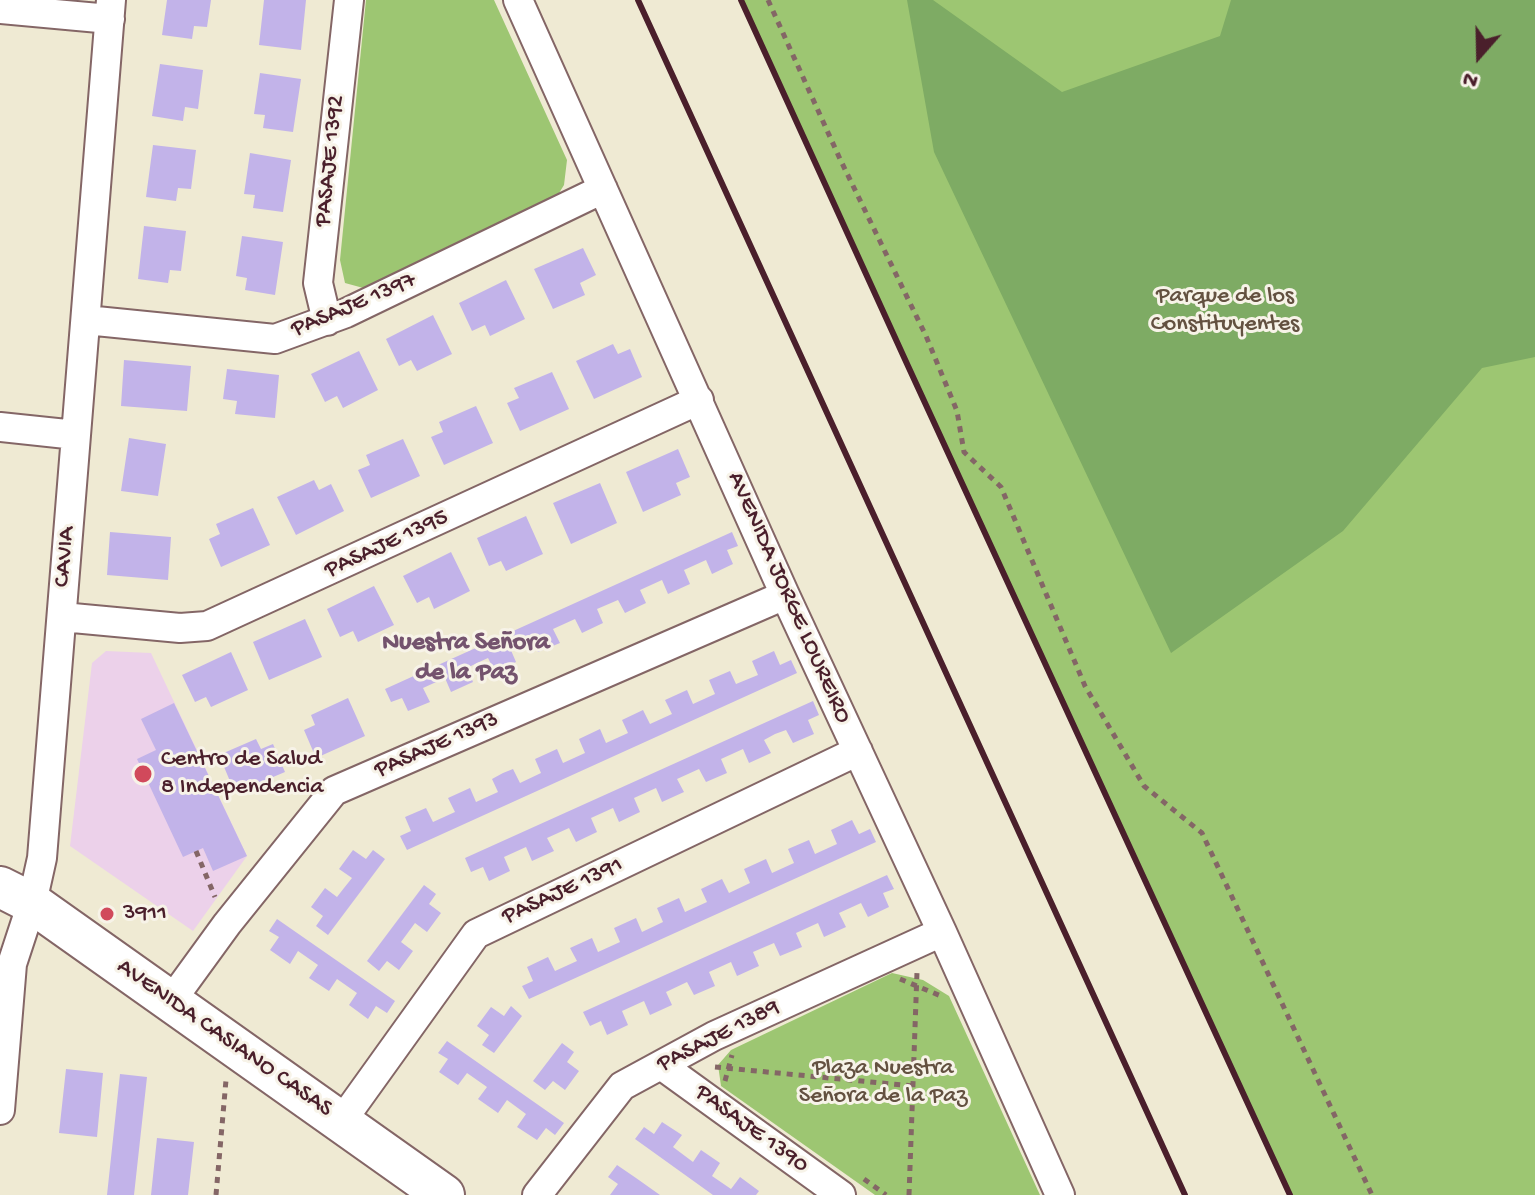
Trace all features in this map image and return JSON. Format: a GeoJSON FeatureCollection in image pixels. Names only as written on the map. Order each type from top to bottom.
{"type":"FeatureCollection","features":[{"type":"Feature","properties":{"kind":"main road","name":"AVENIDA CASIANO CASAS"},"geometry":{"type":"LineString","coordinates":[[16,895],[444,1195]]}},
{"type":"Feature","properties":{"kind":"street","name":"PASAJE 1392"},"geometry":{"type":"LineString","coordinates":[[327,321],[318,283],[349,0]]}},
{"type":"Feature","properties":{"kind":"street","name":"AVENIDA JORGE LOUREIRO"},"geometry":{"type":"LineString","coordinates":[[518,0],[858,751],[929,938],[1060,1195]]}},
{"type":"Feature","properties":{"kind":"street"},"geometry":{"type":"LineString","coordinates":[[0,9],[111,10]]}},
{"type":"Feature","properties":{"kind":"street","name":"CAVIA"},"geometry":{"type":"LineString","coordinates":[[0,1110],[16,895],[42,858],[111,10]]}},
{"type":"Feature","properties":{"kind":"street","name":"PASAJE 1397"},"geometry":{"type":"LineString","coordinates":[[86,320],[275,339],[346,313],[603,189]]}},
{"type":"Feature","properties":{"kind":"street","name":"PASAJE 1395"},"geometry":{"type":"LineString","coordinates":[[62,617],[180,628],[207,626],[699,400]]}},
{"type":"Feature","properties":{"kind":"street"},"geometry":{"type":"LineString","coordinates":[[0,427],[76,435]]}},
{"type":"Feature","properties":{"kind":"street","name":"PASAJE 1393"},"geometry":{"type":"LineString","coordinates":[[171,1001],[227,924],[334,791],[785,595]]}},
{"type":"Feature","properties":{"kind":"street","name":"PASAJE 1391"},"geometry":{"type":"LineString","coordinates":[[341,1122],[476,934],[858,751]]}},
{"type":"Feature","properties":{"kind":"street","name":"PASAJE 1389"},"geometry":{"type":"LineString","coordinates":[[537,1195],[622,1086],[714,1036],[929,938]]}},
{"type":"Feature","properties":{"kind":"street","name":"PASAJE 1390"},"geometry":{"type":"LineString","coordinates":[[661,1065],[851,1186]]}},
{"type":"Feature","properties":{"kind":"path"},"geometry":{"type":"LineString","coordinates":[[768,0],[840,159],[926,336],[957,411],[964,452],[1001,487],[1085,686],[1144,786],[1202,833],[1372,1195]]}},
{"type":"Feature","properties":{"kind":"path"},"geometry":{"type":"LineString","coordinates":[[196,851],[227,924]]}},
{"type":"Feature","properties":{"kind":"path"},"geometry":{"type":"LineString","coordinates":[[909,1195],[917,986],[929,938]]}},
{"type":"Feature","properties":{"kind":"path"},"geometry":{"type":"LineString","coordinates":[[899,978],[941,996]]}},
{"type":"Feature","properties":{"kind":"path"},"geometry":{"type":"LineString","coordinates":[[216,1195],[229,1042]]}},
{"type":"Feature","properties":{"kind":"path"},"geometry":{"type":"LineString","coordinates":[[725,1081],[732,1055]]}},
{"type":"Feature","properties":{"kind":"path"},"geometry":{"type":"LineString","coordinates":[[661,1065],[728,1068],[913,1086]]}},
{"type":"Feature","properties":{"kind":"path"},"geometry":{"type":"LineString","coordinates":[[851,1186],[886,1195]]}},
{"type":"Feature","properties":{"kind":"shaded area","name":"Centro de Salud 8 Independencia"},"geometry":{"type":"Polygon","coordinates":[[[106,651],[151,653],[247,856],[193,931],[70,846],[92,663],[106,651]]]}},
{"type":"Feature","properties":{"kind":"green space"},"geometry":{"type":"Polygon","coordinates":[[[366,0],[494,0],[567,160],[564,185],[551,206],[367,289],[345,283],[340,260],[366,0]]]}},
{"type":"Feature","properties":{"kind":"green space","name":"Parque de los Constituyentes"},"geometry":{"type":"Polygon","coordinates":[[[741,0],[1535,0],[1535,1195],[1290,1195],[741,0]]]}},
{"type":"Feature","properties":{"kind":"green space"},"geometry":{"type":"Polygon","coordinates":[[[907,0],[933,0],[1062,92],[1220,36],[1231,0],[1535,0],[1535,357],[1482,368],[1343,531],[1171,653],[934,152],[907,0]]]}},
{"type":"Feature","properties":{"kind":"green space","name":"Plaza Nuestra Señora de la Paz"},"geometry":{"type":"Polygon","coordinates":[[[892,973],[923,980],[949,996],[1040,1195],[875,1195],[721,1086],[718,1065],[731,1050],[892,973]]]}},
{"type":"Feature","properties":{"kind":"building"},"geometry":{"type":"Polygon","coordinates":[[[167,0],[211,0],[207,27],[194,26],[192,39],[162,35],[167,0]]]}},
{"type":"Feature","properties":{"kind":"building"},"geometry":{"type":"Polygon","coordinates":[[[264,0],[306,0],[301,50],[259,45],[264,0]]]}},
{"type":"Feature","properties":{"kind":"building"},"geometry":{"type":"Polygon","coordinates":[[[160,64],[203,70],[198,109],[185,107],[183,121],[152,116],[160,64]]]}},
{"type":"Feature","properties":{"kind":"building"},"geometry":{"type":"Polygon","coordinates":[[[260,73],[301,79],[293,132],[263,128],[265,115],[254,114],[260,73]]]}},
{"type":"Feature","properties":{"kind":"building"},"geometry":{"type":"Polygon","coordinates":[[[153,145],[196,150],[191,189],[178,188],[176,201],[146,197],[153,145]]]}},
{"type":"Feature","properties":{"kind":"building"},"geometry":{"type":"Polygon","coordinates":[[[250,153],[291,160],[283,212],[253,208],[255,195],[244,194],[250,153]]]}},
{"type":"Feature","properties":{"kind":"building"},"geometry":{"type":"Polygon","coordinates":[[[144,226],[186,231],[181,271],[170,270],[168,283],[138,279],[144,226]]]}},
{"type":"Feature","properties":{"kind":"building"},"geometry":{"type":"Polygon","coordinates":[[[242,236],[283,242],[275,295],[245,290],[247,278],[236,276],[242,236]]]}},
{"type":"Feature","properties":{"kind":"building"},"geometry":{"type":"Polygon","coordinates":[[[583,248],[596,275],[580,283],[585,295],[553,309],[534,269],[583,248]]]}},
{"type":"Feature","properties":{"kind":"building"},"geometry":{"type":"Polygon","coordinates":[[[506,280],[525,319],[490,336],[485,325],[472,331],[459,303],[506,280]]]}},
{"type":"Feature","properties":{"kind":"building"},"geometry":{"type":"Polygon","coordinates":[[[433,315],[452,354],[417,371],[411,360],[399,366],[386,339],[433,315]]]}},
{"type":"Feature","properties":{"kind":"building"},"geometry":{"type":"Polygon","coordinates":[[[613,344],[618,354],[630,349],[642,377],[594,399],[576,361],[613,344]]]}},
{"type":"Feature","properties":{"kind":"building"},"geometry":{"type":"Polygon","coordinates":[[[359,351],[378,390],[343,408],[337,396],[325,402],[311,374],[359,351]]]}},
{"type":"Feature","properties":{"kind":"building"},"geometry":{"type":"Polygon","coordinates":[[[124,360],[191,366],[187,411],[121,406],[124,360]]]}},
{"type":"Feature","properties":{"kind":"building"},"geometry":{"type":"Polygon","coordinates":[[[227,369],[279,375],[275,418],[235,414],[237,401],[223,399],[227,369]]]}},
{"type":"Feature","properties":{"kind":"building"},"geometry":{"type":"Polygon","coordinates":[[[552,372],[569,409],[520,431],[507,403],[519,398],[514,388],[552,372]]]}},
{"type":"Feature","properties":{"kind":"building"},"geometry":{"type":"Polygon","coordinates":[[[476,406],[493,443],[444,465],[431,437],[443,432],[439,422],[476,406]]]}},
{"type":"Feature","properties":{"kind":"building"},"geometry":{"type":"Polygon","coordinates":[[[129,438],[166,444],[158,496],[121,491],[129,438]]]}},
{"type":"Feature","properties":{"kind":"building"},"geometry":{"type":"Polygon","coordinates":[[[403,439],[420,476],[371,498],[358,470],[370,465],[366,455],[403,439]]]}},
{"type":"Feature","properties":{"kind":"building"},"geometry":{"type":"Polygon","coordinates":[[[678,449],[690,477],[676,483],[681,495],[643,512],[626,472],[678,449]]]}},
{"type":"Feature","properties":{"kind":"building"},"geometry":{"type":"Polygon","coordinates":[[[314,480],[319,490],[331,484],[344,511],[296,535],[277,497],[314,480]]]}},
{"type":"Feature","properties":{"kind":"building"},"geometry":{"type":"Polygon","coordinates":[[[600,483],[617,523],[571,544],[553,503],[600,483]]]}},
{"type":"Feature","properties":{"kind":"building"},"geometry":{"type":"Polygon","coordinates":[[[253,508],[270,545],[221,567],[209,539],[220,534],[216,524],[253,508]]]}},
{"type":"Feature","properties":{"kind":"building"},"geometry":{"type":"Polygon","coordinates":[[[526,516],[543,554],[506,571],[501,561],[489,566],[477,538],[526,516]]]}},
{"type":"Feature","properties":{"kind":"building"},"geometry":{"type":"Polygon","coordinates":[[[110,532],[171,537],[168,580],[107,575],[110,532]]]}},
{"type":"Feature","properties":{"kind":"building"},"geometry":{"type":"Polygon","coordinates":[[[732,532],[738,546],[727,550],[733,564],[712,574],[706,560],[684,570],[690,584],[668,594],[662,580],[640,590],[646,603],[625,613],[618,600],[597,609],[603,623],[582,633],[575,619],[553,629],[560,643],[538,652],[532,638],[510,648],[516,662],[495,672],[488,658],[467,668],[473,682],[451,692],[445,678],[423,688],[430,702],[408,711],[402,698],[391,702],[385,689],[732,532]]]}},
{"type":"Feature","properties":{"kind":"building"},"geometry":{"type":"Polygon","coordinates":[[[451,552],[470,591],[434,609],[429,597],[417,603],[403,576],[451,552]]]}},
{"type":"Feature","properties":{"kind":"building"},"geometry":{"type":"Polygon","coordinates":[[[374,586],[394,625],[358,642],[353,631],[340,637],[327,609],[374,586]]]}},
{"type":"Feature","properties":{"kind":"building"},"geometry":{"type":"Polygon","coordinates":[[[305,619],[322,657],[269,680],[253,642],[305,619]]]}},
{"type":"Feature","properties":{"kind":"building"},"geometry":{"type":"Polygon","coordinates":[[[774,651],[780,665],[791,660],[797,673],[407,850],[400,836],[411,831],[405,817],[426,808],[433,822],[455,812],[448,798],[470,788],[476,802],[498,792],[492,779],[513,769],[520,783],[541,773],[535,759],[557,749],[563,763],[585,753],[579,739],[600,729],[606,743],[628,733],[622,720],[643,710],[650,724],[672,714],[665,700],[687,690],[693,704],[715,694],[709,680],[730,671],[736,684],[758,675],[752,661],[774,651]]]}},
{"type":"Feature","properties":{"kind":"building"},"geometry":{"type":"Polygon","coordinates":[[[231,652],[248,690],[211,707],[206,697],[195,702],[182,675],[231,652]]]}},
{"type":"Feature","properties":{"kind":"building"},"geometry":{"type":"Polygon","coordinates":[[[348,698],[365,736],[316,758],[304,730],[315,725],[311,715],[348,698]]]}},
{"type":"Feature","properties":{"kind":"building"},"geometry":{"type":"Polygon","coordinates":[[[813,701],[819,715],[808,720],[814,734],[793,743],[786,730],[775,734],[764,740],[771,753],[749,763],[743,749],[721,759],[727,773],[706,782],[699,769],[677,779],[684,792],[662,802],[656,788],[634,798],[640,812],[619,822],[613,808],[591,818],[597,832],[576,842],[569,828],[547,838],[554,851],[532,861],[526,847],[504,857],[510,871],[489,881],[483,867],[471,872],[465,858],[813,701]]]}},
{"type":"Feature","properties":{"kind":"building"},"geometry":{"type":"Polygon","coordinates":[[[174,703],[247,856],[213,871],[203,848],[183,857],[137,759],[156,750],[141,719],[174,703]]]}},
{"type":"Feature","properties":{"kind":"building"},"geometry":{"type":"Polygon","coordinates":[[[256,739],[261,749],[273,744],[285,772],[235,793],[219,755],[256,739]]]}},
{"type":"Feature","properties":{"kind":"building"},"geometry":{"type":"Polygon","coordinates":[[[852,820],[859,834],[870,829],[876,842],[529,999],[522,986],[533,981],[527,967],[548,957],[555,971],[577,961],[570,948],[592,938],[598,952],[620,942],[614,928],[636,918],[642,932],[663,922],[657,908],[679,898],[685,912],[707,902],[701,889],[722,879],[729,893],[750,883],[744,869],[766,859],[772,873],[794,863],[788,849],[809,840],[815,854],[837,844],[831,830],[852,820]]]}},
{"type":"Feature","properties":{"kind":"building"},"geometry":{"type":"Polygon","coordinates":[[[353,850],[366,859],[373,850],[385,859],[328,935],[316,926],[323,916],[311,907],[325,888],[337,897],[352,878],[339,869],[353,850]]]}},
{"type":"Feature","properties":{"kind":"building"},"geometry":{"type":"Polygon","coordinates":[[[887,875],[894,889],[883,893],[889,907],[868,917],[861,903],[839,913],[846,927],[824,937],[818,923],[796,933],[802,947],[780,956],[774,943],[753,952],[759,966],[737,976],[731,962],[709,972],[715,986],[694,995],[687,982],[666,992],[672,1005],[650,1015],[644,1001],[622,1011],[628,1025],[607,1035],[601,1021],[590,1026],[583,1012],[887,875]]]}},
{"type":"Feature","properties":{"kind":"building"},"geometry":{"type":"Polygon","coordinates":[[[424,885],[436,894],[429,904],[441,913],[427,932],[415,923],[401,942],[413,951],[399,970],[387,961],[379,971],[367,961],[424,885]]]}},
{"type":"Feature","properties":{"kind":"building"},"geometry":{"type":"Polygon","coordinates":[[[277,919],[395,1001],[387,1013],[376,1006],[368,1019],[349,1005],[357,993],[337,979],[329,991],[309,978],[318,965],[298,951],[290,964],[270,950],[279,937],[269,931],[277,919]]]}},
{"type":"Feature","properties":{"kind":"building"},"geometry":{"type":"Polygon","coordinates":[[[511,1006],[522,1016],[494,1053],[482,1045],[489,1035],[477,1026],[491,1007],[504,1016],[511,1006]]]}},
{"type":"Feature","properties":{"kind":"building"},"geometry":{"type":"Polygon","coordinates":[[[447,1041],[564,1123],[555,1135],[546,1128],[537,1140],[517,1127],[526,1114],[507,1100],[498,1113],[478,1099],[487,1087],[467,1073],[458,1085],[439,1072],[448,1059],[438,1053],[447,1041]]]}},
{"type":"Feature","properties":{"kind":"building"},"geometry":{"type":"Polygon","coordinates":[[[562,1043],[574,1052],[567,1062],[579,1071],[565,1090],[553,1081],[545,1090],[533,1081],[562,1043]]]}},
{"type":"Feature","properties":{"kind":"building"},"geometry":{"type":"Polygon","coordinates":[[[66,1069],[103,1073],[97,1137],[59,1133],[66,1069]]]}},
{"type":"Feature","properties":{"kind":"building"},"geometry":{"type":"Polygon","coordinates":[[[120,1074],[147,1077],[134,1195],[107,1195],[120,1074]]]}},
{"type":"Feature","properties":{"kind":"building"},"geometry":{"type":"Polygon","coordinates":[[[662,1122],[682,1135],[673,1147],[693,1162],[701,1150],[720,1163],[712,1176],[731,1189],[740,1177],[759,1191],[756,1195],[713,1195],[635,1139],[644,1127],[654,1134],[662,1122]]]}},
{"type":"Feature","properties":{"kind":"building"},"geometry":{"type":"Polygon","coordinates":[[[157,1138],[194,1142],[188,1195],[151,1195],[157,1138]]]}},
{"type":"Feature","properties":{"kind":"building"},"geometry":{"type":"Polygon","coordinates":[[[617,1165],[660,1195],[610,1195],[618,1184],[608,1177],[617,1165]]]}},
{"type":"Feature","properties":{"kind":"railway"},"geometry":{"type":"LineString","coordinates":[[638,0],[1185,1195]]}},
{"type":"Feature","properties":{"kind":"railway"},"geometry":{"type":"LineString","coordinates":[[741,0],[1290,1195]]}},
{"type":"Feature","properties":{"kind":"place","name":"Centro de Salud 8 Independencia"},"geometry":{"type":"Point","coordinates":[143,774]}},
{"type":"Feature","properties":{"kind":"place","name":"3911"},"geometry":{"type":"Point","coordinates":[107,914]}},
{"type":"Feature","properties":{"kind":"district","name":"Nuestra Señora de la Paz"},"geometry":{"type":"Point","coordinates":[466,659]}}]}
